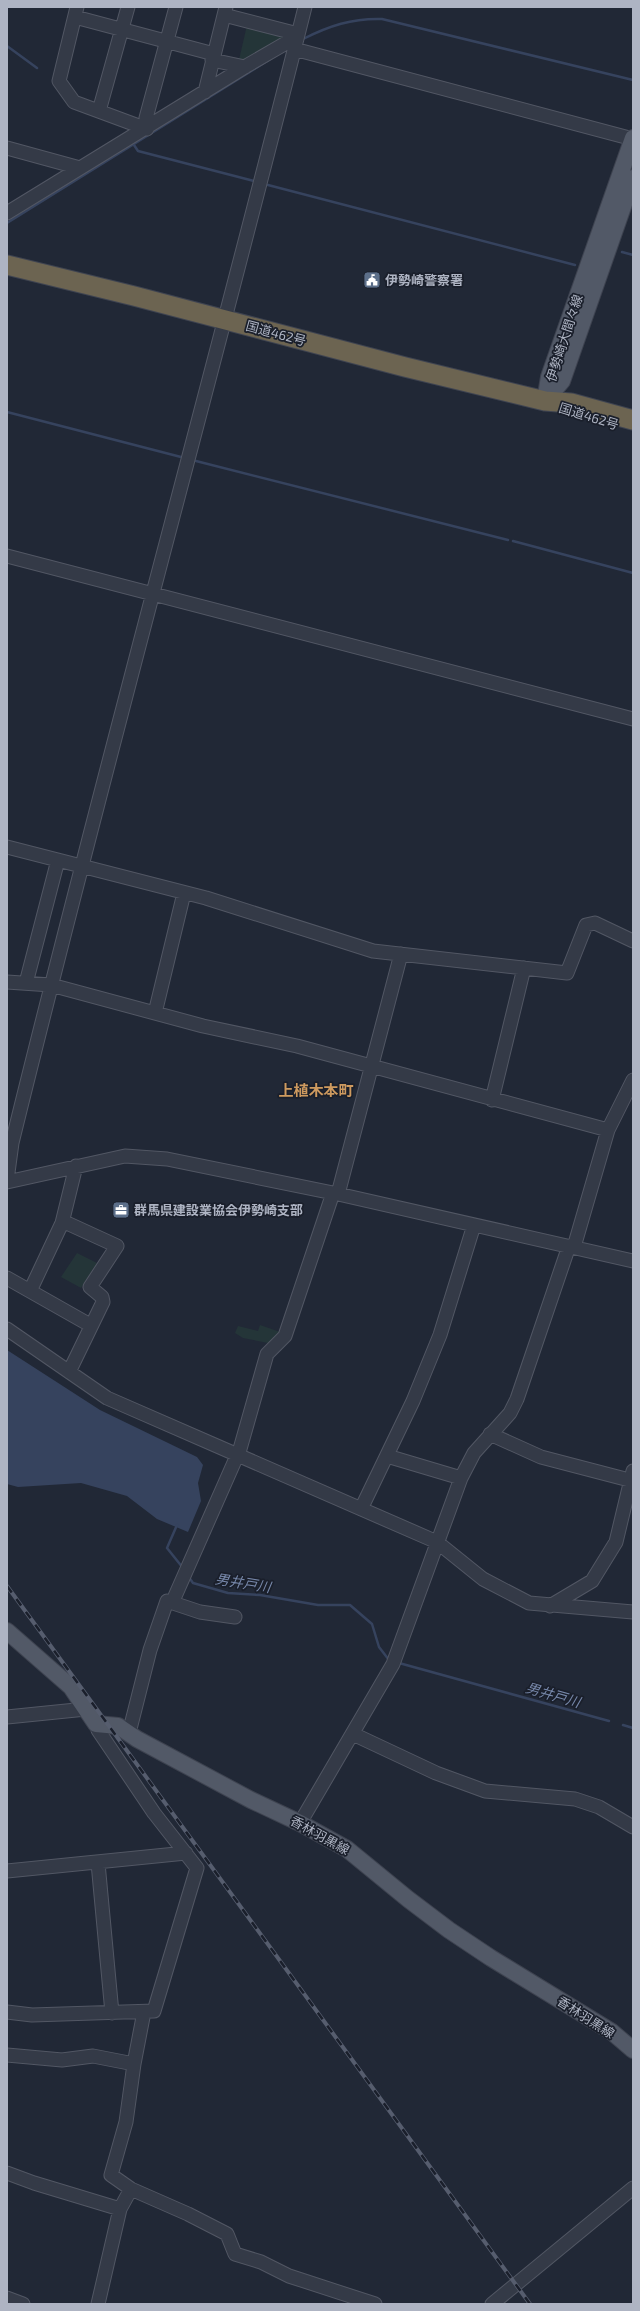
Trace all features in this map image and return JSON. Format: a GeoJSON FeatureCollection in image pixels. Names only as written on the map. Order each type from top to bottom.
{"type":"FeatureCollection","features":[{"type":"Feature","properties":{"kind":"highway","name":"国道462号"},"geometry":{"type":"LineString","coordinates":[[7,265],[53,275],[545,401],[568,411],[633,429]]}},
{"type":"Feature","properties":{"kind":"highway","name":"国道462号"},"geometry":{"type":"LineString","coordinates":[[545,401],[571,403],[633,420]]}},
{"type":"Feature","properties":{"kind":"main road","name":"伊勢崎大間々線"},"geometry":{"type":"LineString","coordinates":[[545,401],[549,377],[633,139]]}},
{"type":"Feature","properties":{"kind":"main road","name":"伊勢崎大間々線"},"geometry":{"type":"LineString","coordinates":[[545,401],[562,381],[633,178]]}},
{"type":"Feature","properties":{"kind":"main road"},"geometry":{"type":"LineString","coordinates":[[7,1630],[71,1687],[96,1724]]}},
{"type":"Feature","properties":{"kind":"main road","name":"香林羽黒線"},"geometry":{"type":"LineString","coordinates":[[96,1724],[115,1725],[251,1800],[300,1823],[347,1849],[408,1899],[449,1930],[491,1958],[612,2032],[633,2050]]}},
{"type":"Feature","properties":{"kind":"street"},"geometry":{"type":"LineString","coordinates":[[99,110],[128,7]]}},
{"type":"Feature","properties":{"kind":"street"},"geometry":{"type":"LineString","coordinates":[[147,129],[146,118],[176,7]]}},
{"type":"Feature","properties":{"kind":"street"},"geometry":{"type":"LineString","coordinates":[[305,7],[154,594],[80,866],[12,1143],[7,1181],[125,1156],[167,1159],[335,1194],[633,1261]]}},
{"type":"Feature","properties":{"kind":"street"},"geometry":{"type":"LineString","coordinates":[[205,92],[225,11],[296,42],[633,139]]}},
{"type":"Feature","properties":{"kind":"street"},"geometry":{"type":"LineString","coordinates":[[147,129],[74,102],[59,84],[58,81],[76,12],[122,29],[166,41],[245,67]]}},
{"type":"Feature","properties":{"kind":"street"},"geometry":{"type":"LineString","coordinates":[[7,213],[147,129],[245,67],[286,43],[296,42]]}},
{"type":"Feature","properties":{"kind":"street"},"geometry":{"type":"LineString","coordinates":[[7,148],[80,168]]}},
{"type":"Feature","properties":{"kind":"street"},"geometry":{"type":"LineString","coordinates":[[7,556],[633,719]]}},
{"type":"Feature","properties":{"kind":"street"},"geometry":{"type":"LineString","coordinates":[[7,847],[184,893],[373,952],[567,973],[586,925],[595,923],[633,941]]}},
{"type":"Feature","properties":{"kind":"street"},"geometry":{"type":"LineString","coordinates":[[26,983],[58,860]]}},
{"type":"Feature","properties":{"kind":"street"},"geometry":{"type":"LineString","coordinates":[[155,1013],[184,893]]}},
{"type":"Feature","properties":{"kind":"street"},"geometry":{"type":"LineString","coordinates":[[172,1603],[187,1572],[237,1455],[267,1354],[285,1336],[335,1194],[371,1068],[401,954]]}},
{"type":"Feature","properties":{"kind":"street"},"geometry":{"type":"LineString","coordinates":[[492,1100],[524,968]]}},
{"type":"Feature","properties":{"kind":"street"},"geometry":{"type":"LineString","coordinates":[[7,982],[51,985],[155,1013],[297,1046],[371,1068],[608,1130]]}},
{"type":"Feature","properties":{"kind":"street"},"geometry":{"type":"LineString","coordinates":[[300,1823],[393,1664],[461,1478],[474,1453],[510,1413],[517,1399],[572,1247],[608,1130],[633,1082]]}},
{"type":"Feature","properties":{"kind":"street"},"geometry":{"type":"LineString","coordinates":[[30,1291],[62,1223],[76,1166]]}},
{"type":"Feature","properties":{"kind":"street"},"geometry":{"type":"LineString","coordinates":[[62,1223],[69,1224],[117,1246],[90,1288],[102,1297],[102,1302],[69,1372]]}},
{"type":"Feature","properties":{"kind":"street"},"geometry":{"type":"LineString","coordinates":[[361,1509],[413,1401],[440,1335],[474,1225]]}},
{"type":"Feature","properties":{"kind":"street"},"geometry":{"type":"LineString","coordinates":[[7,1278],[90,1325]]}},
{"type":"Feature","properties":{"kind":"street"},"geometry":{"type":"LineString","coordinates":[[7,1329],[107,1398],[437,1542],[483,1579],[529,1603],[633,1612]]}},
{"type":"Feature","properties":{"kind":"street"},"geometry":{"type":"LineString","coordinates":[[490,1434],[541,1457],[632,1478],[616,1542],[592,1581],[550,1606]]}},
{"type":"Feature","properties":{"kind":"street"},"geometry":{"type":"LineString","coordinates":[[387,1456],[461,1478]]}},
{"type":"Feature","properties":{"kind":"street"},"geometry":{"type":"LineString","coordinates":[[129,1734],[167,1601],[200,1612],[235,1617]]}},
{"type":"Feature","properties":{"kind":"street"},"geometry":{"type":"LineString","coordinates":[[7,1717],[86,1710]]}},
{"type":"Feature","properties":{"kind":"street"},"geometry":{"type":"LineString","coordinates":[[7,2012],[32,2015],[154,2011],[197,1868],[154,1813],[98,1730],[96,1724]]}},
{"type":"Feature","properties":{"kind":"street"},"geometry":{"type":"LineString","coordinates":[[353,1734],[436,1773],[485,1791],[574,1799],[599,1807],[633,1827]]}},
{"type":"Feature","properties":{"kind":"street"},"geometry":{"type":"LineString","coordinates":[[7,1870],[98,1863],[186,1853]]}},
{"type":"Feature","properties":{"kind":"street"},"geometry":{"type":"LineString","coordinates":[[98,1863],[112,2013]]}},
{"type":"Feature","properties":{"kind":"street"},"geometry":{"type":"LineString","coordinates":[[144,2012],[134,2064],[126,2122],[111,2175],[131,2189],[188,2214],[227,2234],[235,2254],[262,2262],[289,2276],[375,2304]]}},
{"type":"Feature","properties":{"kind":"street"},"geometry":{"type":"LineString","coordinates":[[7,2055],[62,2060],[94,2056],[134,2064]]}},
{"type":"Feature","properties":{"kind":"street"},"geometry":{"type":"LineString","coordinates":[[7,2173],[34,2183],[120,2209]]}},
{"type":"Feature","properties":{"kind":"street"},"geometry":{"type":"LineString","coordinates":[[492,2304],[633,2188]]}},
{"type":"Feature","properties":{"kind":"street"},"geometry":{"type":"LineString","coordinates":[[98,2304],[120,2209],[131,2189]]}},
{"type":"Feature","properties":{"kind":"street"},"geometry":{"type":"LineString","coordinates":[[7,2298],[23,2304]]}},
{"type":"Feature","properties":{"kind":"shaded area"},"geometry":{"type":"Polygon","coordinates":[[[247,25],[283,33],[284,39],[238,64],[247,25]]]}},
{"type":"Feature","properties":{"kind":"shaded area"},"geometry":{"type":"Polygon","coordinates":[[[77,1253],[97,1263],[81,1288],[61,1277],[77,1253]]]}},
{"type":"Feature","properties":{"kind":"shaded area"},"geometry":{"type":"Polygon","coordinates":[[[260,1325],[283,1333],[273,1344],[243,1338],[235,1333],[238,1326],[258,1331],[260,1325]]]}},
{"type":"Feature","properties":{"kind":"water"},"geometry":{"type":"Polygon","coordinates":[[[7,1350],[100,1410],[197,1457],[203,1465],[198,1483],[201,1501],[188,1532],[157,1519],[127,1496],[81,1483],[18,1487],[7,1484],[7,1350]]]}},
{"type":"Feature","properties":{"kind":"waterway"},"geometry":{"type":"LineString","coordinates":[[303,39],[322,30],[351,21],[382,19],[633,80]]}},
{"type":"Feature","properties":{"kind":"waterway"},"geometry":{"type":"LineString","coordinates":[[7,46],[37,68]]}},
{"type":"Feature","properties":{"kind":"waterway"},"geometry":{"type":"LineString","coordinates":[[7,223],[272,58]]}},
{"type":"Feature","properties":{"kind":"waterway"},"geometry":{"type":"LineString","coordinates":[[134,145],[138,151],[254,181]]}},
{"type":"Feature","properties":{"kind":"waterway"},"geometry":{"type":"LineString","coordinates":[[268,185],[575,265]]}},
{"type":"Feature","properties":{"kind":"waterway"},"geometry":{"type":"LineString","coordinates":[[622,252],[633,255]]}},
{"type":"Feature","properties":{"kind":"waterway"},"geometry":{"type":"LineString","coordinates":[[7,412],[181,457]]}},
{"type":"Feature","properties":{"kind":"waterway"},"geometry":{"type":"LineString","coordinates":[[196,461],[508,540]]}},
{"type":"Feature","properties":{"kind":"waterway"},"geometry":{"type":"LineString","coordinates":[[513,541],[633,573]]}},
{"type":"Feature","properties":{"kind":"waterway","name":"男井戸川"},"geometry":{"type":"LineString","coordinates":[[177,1525],[167,1548],[183,1568]]}},
{"type":"Feature","properties":{"kind":"waterway","name":"男井戸川"},"geometry":{"type":"LineString","coordinates":[[188,1576],[193,1583],[228,1593],[260,1595],[318,1605],[350,1605],[372,1624],[379,1647],[389,1660]]}},
{"type":"Feature","properties":{"kind":"waterway","name":"男井戸川"},"geometry":{"type":"LineString","coordinates":[[399,1663],[609,1721]]}},
{"type":"Feature","properties":{"kind":"waterway","name":"男井戸川"},"geometry":{"type":"LineString","coordinates":[[623,1725],[633,1728]]}},
{"type":"Feature","properties":{"kind":"railway"},"geometry":{"type":"LineString","coordinates":[[7,1586],[530,2304]]}},
{"type":"Feature","properties":{"kind":"place","name":"伊勢崎警察署"},"geometry":{"type":"Point","coordinates":[372,280]}},
{"type":"Feature","properties":{"kind":"place","name":"群馬県建設業協会伊勢崎支部"},"geometry":{"type":"Point","coordinates":[121,1210]}},
{"type":"Feature","properties":{"kind":"district","name":"上植木本町"},"geometry":{"type":"Point","coordinates":[316,1091]}}]}
